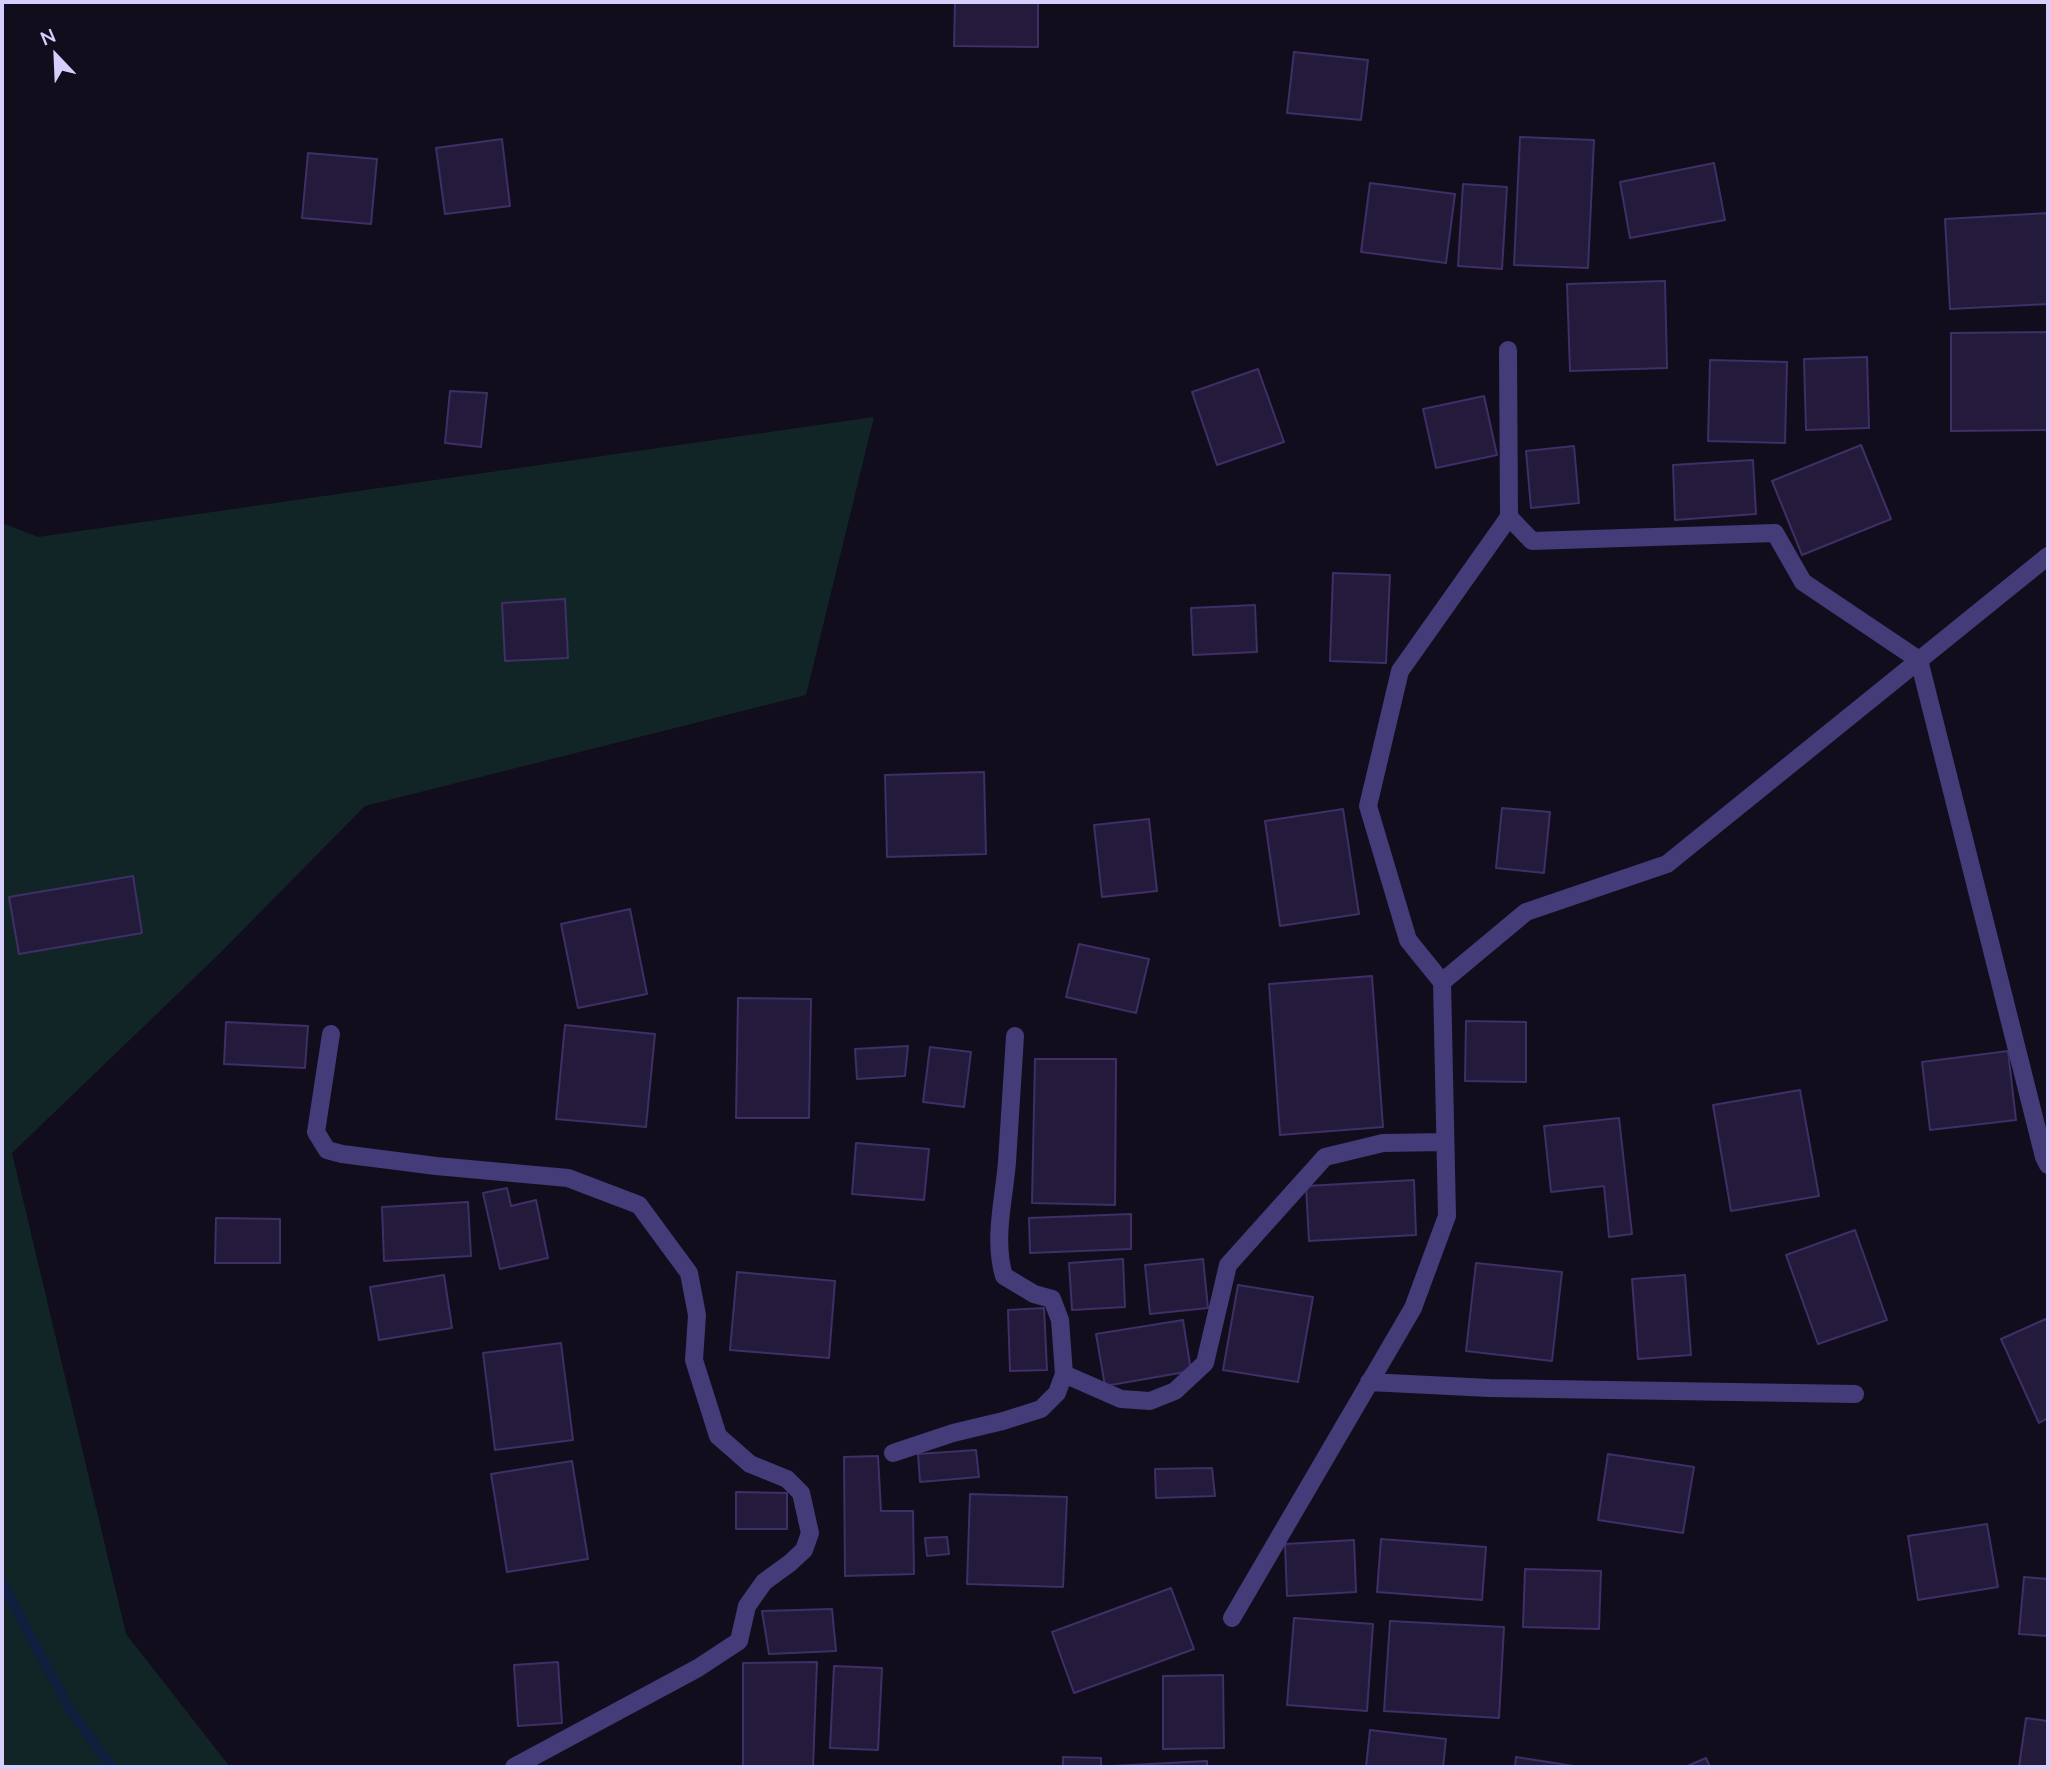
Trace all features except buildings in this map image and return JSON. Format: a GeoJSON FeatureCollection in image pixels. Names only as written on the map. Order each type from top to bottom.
{"type":"FeatureCollection","features":[{"type":"Feature","properties":{"kind":"street"},"geometry":{"type":"LineString","coordinates":[[1232,1618],[1413,1308],[1447,1216],[1442,982],[1408,940],[1368,806],[1400,671],[1509,517],[1508,350]]}},
{"type":"Feature","properties":{"kind":"street"},"geometry":{"type":"LineString","coordinates":[[1509,517],[1532,541],[1775,533],[1803,582],[1919,660],[2048,1165]]}},
{"type":"Feature","properties":{"kind":"street"},"geometry":{"type":"LineString","coordinates":[[1442,982],[1526,912],[1667,864],[2048,556]]}},
{"type":"Feature","properties":{"kind":"street"},"geometry":{"type":"LineString","coordinates":[[331,1034],[316,1132],[327,1150],[436,1166],[568,1178],[639,1205],[689,1273],[697,1315],[694,1360],[718,1436],[750,1464],[787,1479],[801,1493],[810,1533],[804,1550],[758,1590],[747,1606],[739,1641],[698,1668],[514,1767]]}},
{"type":"Feature","properties":{"kind":"street"},"geometry":{"type":"LineString","coordinates":[[893,1453],[1041,1409],[1057,1393],[1064,1374],[1060,1320],[1052,1299],[1034,1294],[1004,1276],[999,1259],[999,1221],[1007,1164],[1015,1036]]}},
{"type":"Feature","properties":{"kind":"street"},"geometry":{"type":"LineString","coordinates":[[1064,1374],[1121,1399],[1150,1401],[1175,1391],[1205,1363],[1228,1265],[1325,1157],[1383,1143],[1445,1142]]}},
{"type":"Feature","properties":{"kind":"street"},"geometry":{"type":"LineString","coordinates":[[1369,1382],[1503,1388],[1855,1394]]}},
{"type":"Feature","properties":{"kind":"green space"},"geometry":{"type":"Polygon","coordinates":[[[874,417],[806,695],[365,806],[218,955],[12,1153],[126,1634],[230,1767],[2,1767],[2,523],[38,537],[874,417]]]}},
{"type":"Feature","properties":{"kind":"waterway"},"geometry":{"type":"LineString","coordinates":[[2,1582],[70,1710],[112,1767]]}}]}
